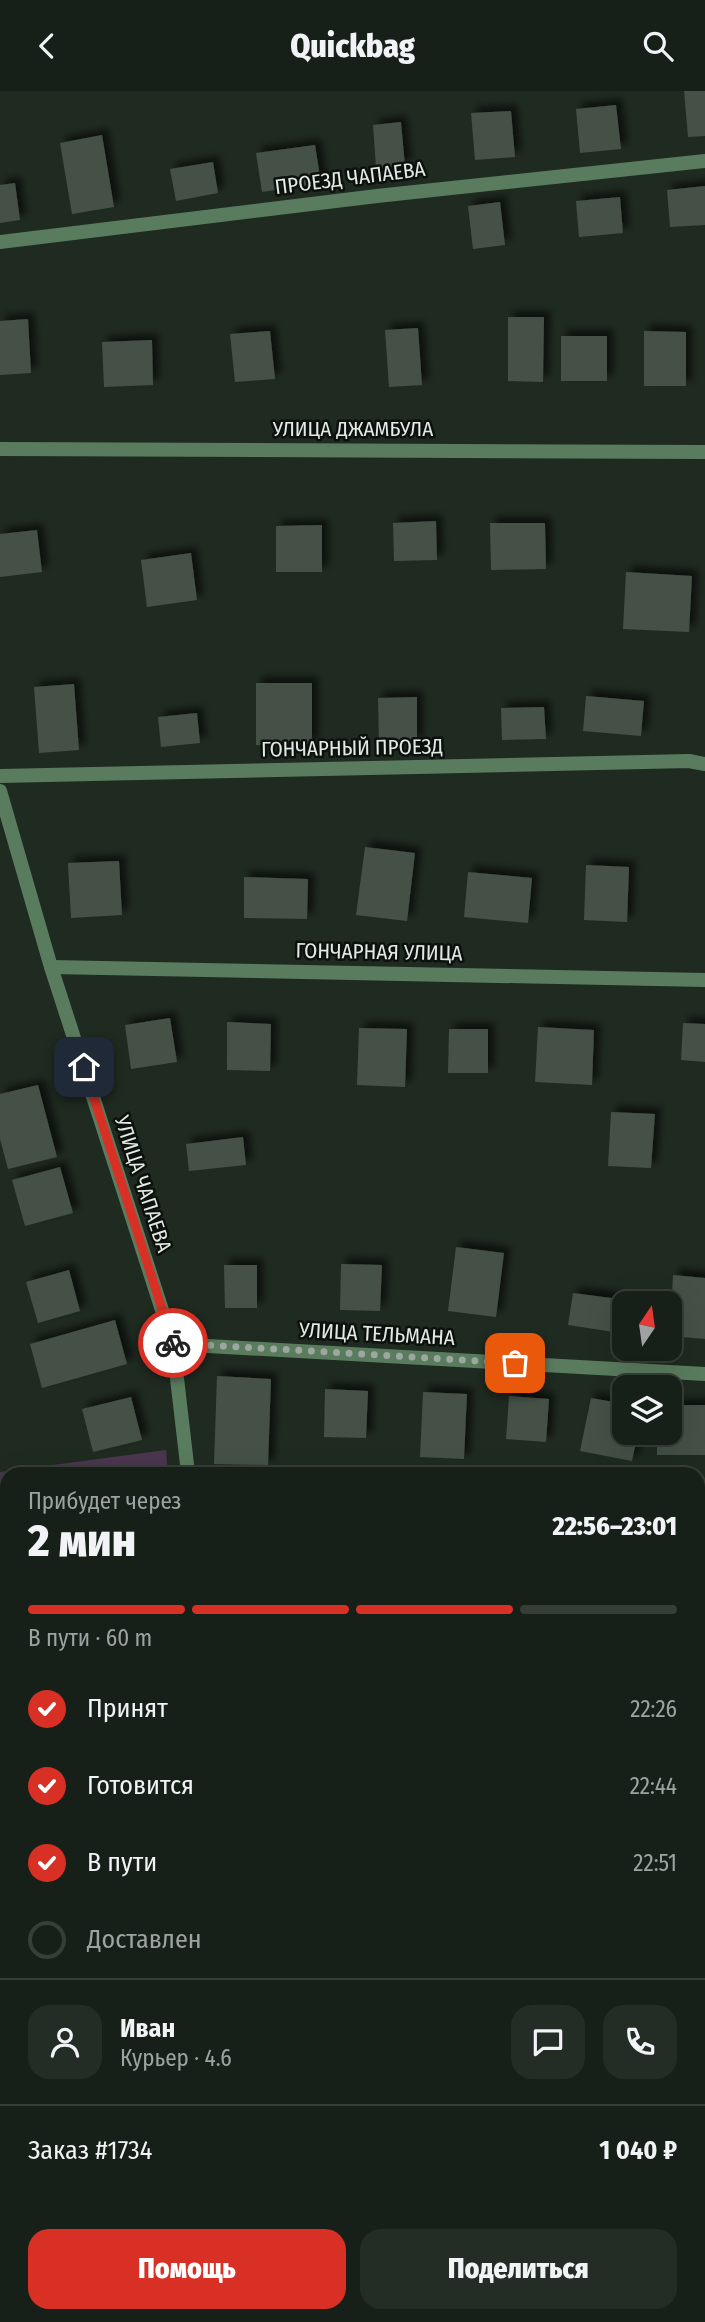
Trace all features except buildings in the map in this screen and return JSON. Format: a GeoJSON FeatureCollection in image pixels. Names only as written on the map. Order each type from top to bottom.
{"type":"FeatureCollection","features":[{"type":"Feature","properties":{"kind":"street","name":"ПРОЕЗД ЧАПАЕВА"},"geometry":{"type":"LineString","coordinates":[[0,242],[377,195],[705,161]]}},
{"type":"Feature","properties":{"kind":"street","name":"УЛИЦА ДЖАМБУЛА"},"geometry":{"type":"LineString","coordinates":[[0,449],[705,451]]}},
{"type":"Feature","properties":{"kind":"street","name":"ГОНЧАРНЫЙ ПРОЕЗД"},"geometry":{"type":"LineString","coordinates":[[0,776],[689,761],[705,764]]}},
{"type":"Feature","properties":{"kind":"street","name":"УЛИЦА ЧАПАЕВА"},"geometry":{"type":"LineString","coordinates":[[0,791],[51,967],[173,1344],[187,1467]]}},
{"type":"Feature","properties":{"kind":"street","name":"ГОНЧАРНАЯ УЛИЦА"},"geometry":{"type":"LineString","coordinates":[[51,967],[705,980]]}},
{"type":"Feature","properties":{"kind":"street","name":"УЛИЦА ТЕЛЬМАНА"},"geometry":{"type":"LineString","coordinates":[[173,1344],[705,1374]]}},
{"type":"Feature","properties":{"kind":"shaded area"},"geometry":{"type":"Polygon","coordinates":[[[166,1450],[167,1467],[38,1467],[166,1450]]]}},
{"type":"Feature","properties":{"kind":"way so far"},"geometry":{"type":"LineString","coordinates":[[173,1343],[515,1363]]}},
{"type":"Feature","properties":{"kind":"route"},"geometry":{"type":"LineString","coordinates":[[84,1067],[173,1343]]}}]}
